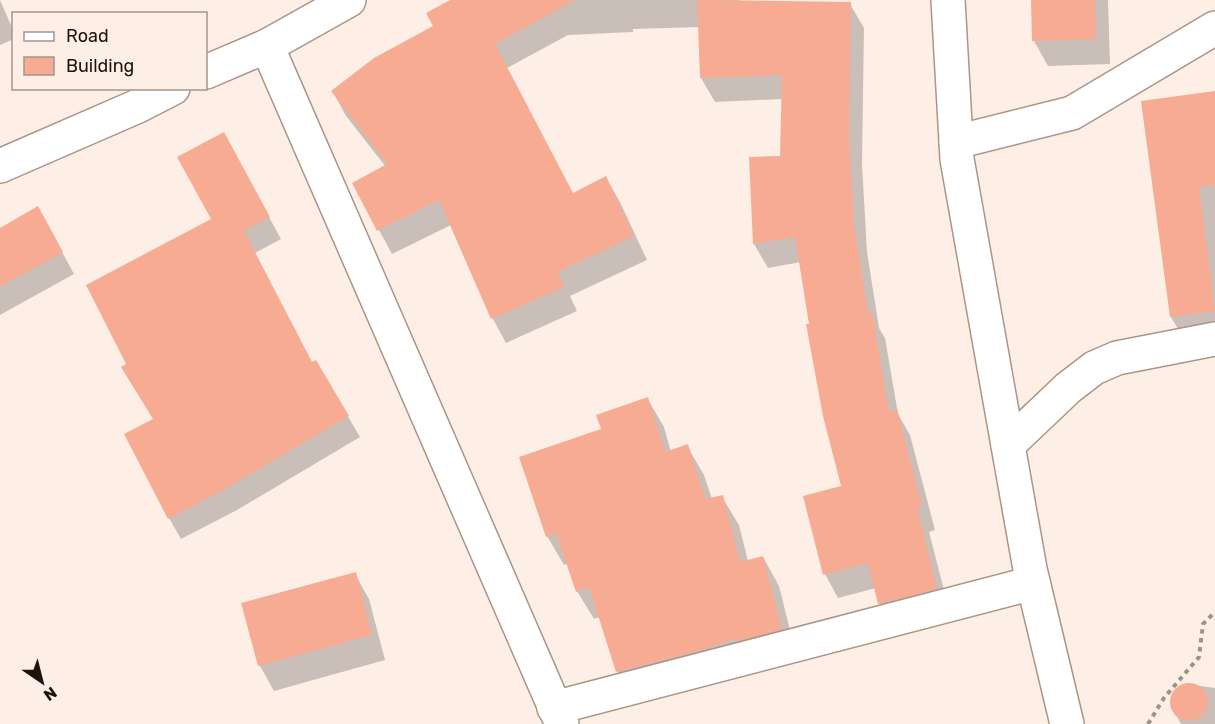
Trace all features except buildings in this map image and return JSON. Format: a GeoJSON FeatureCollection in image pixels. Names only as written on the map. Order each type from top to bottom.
{"type":"FeatureCollection","features":[{"type":"Feature","properties":{"kind":"street"},"geometry":{"type":"LineString","coordinates":[[207,72],[267,46],[349,0]]}},
{"type":"Feature","properties":{"kind":"street"},"geometry":{"type":"LineString","coordinates":[[948,0],[957,159],[1033,583],[1067,724]]}},
{"type":"Feature","properties":{"kind":"street"},"geometry":{"type":"LineString","coordinates":[[956,142],[1072,113],[1215,28]]}},
{"type":"Feature","properties":{"kind":"street"},"geometry":{"type":"LineString","coordinates":[[267,46],[558,716],[1033,583]]}},
{"type":"Feature","properties":{"kind":"street"},"geometry":{"type":"LineString","coordinates":[[0,166],[127,111],[169,90]]}},
{"type":"Feature","properties":{"kind":"street"},"geometry":{"type":"LineString","coordinates":[[1008,445],[1068,388],[1094,368],[1117,358],[1215,339]]}},
{"type":"Feature","properties":{"kind":"path"},"geometry":{"type":"LineString","coordinates":[[1148,724],[1164,698],[1199,657],[1203,624],[1215,612]]}}]}
